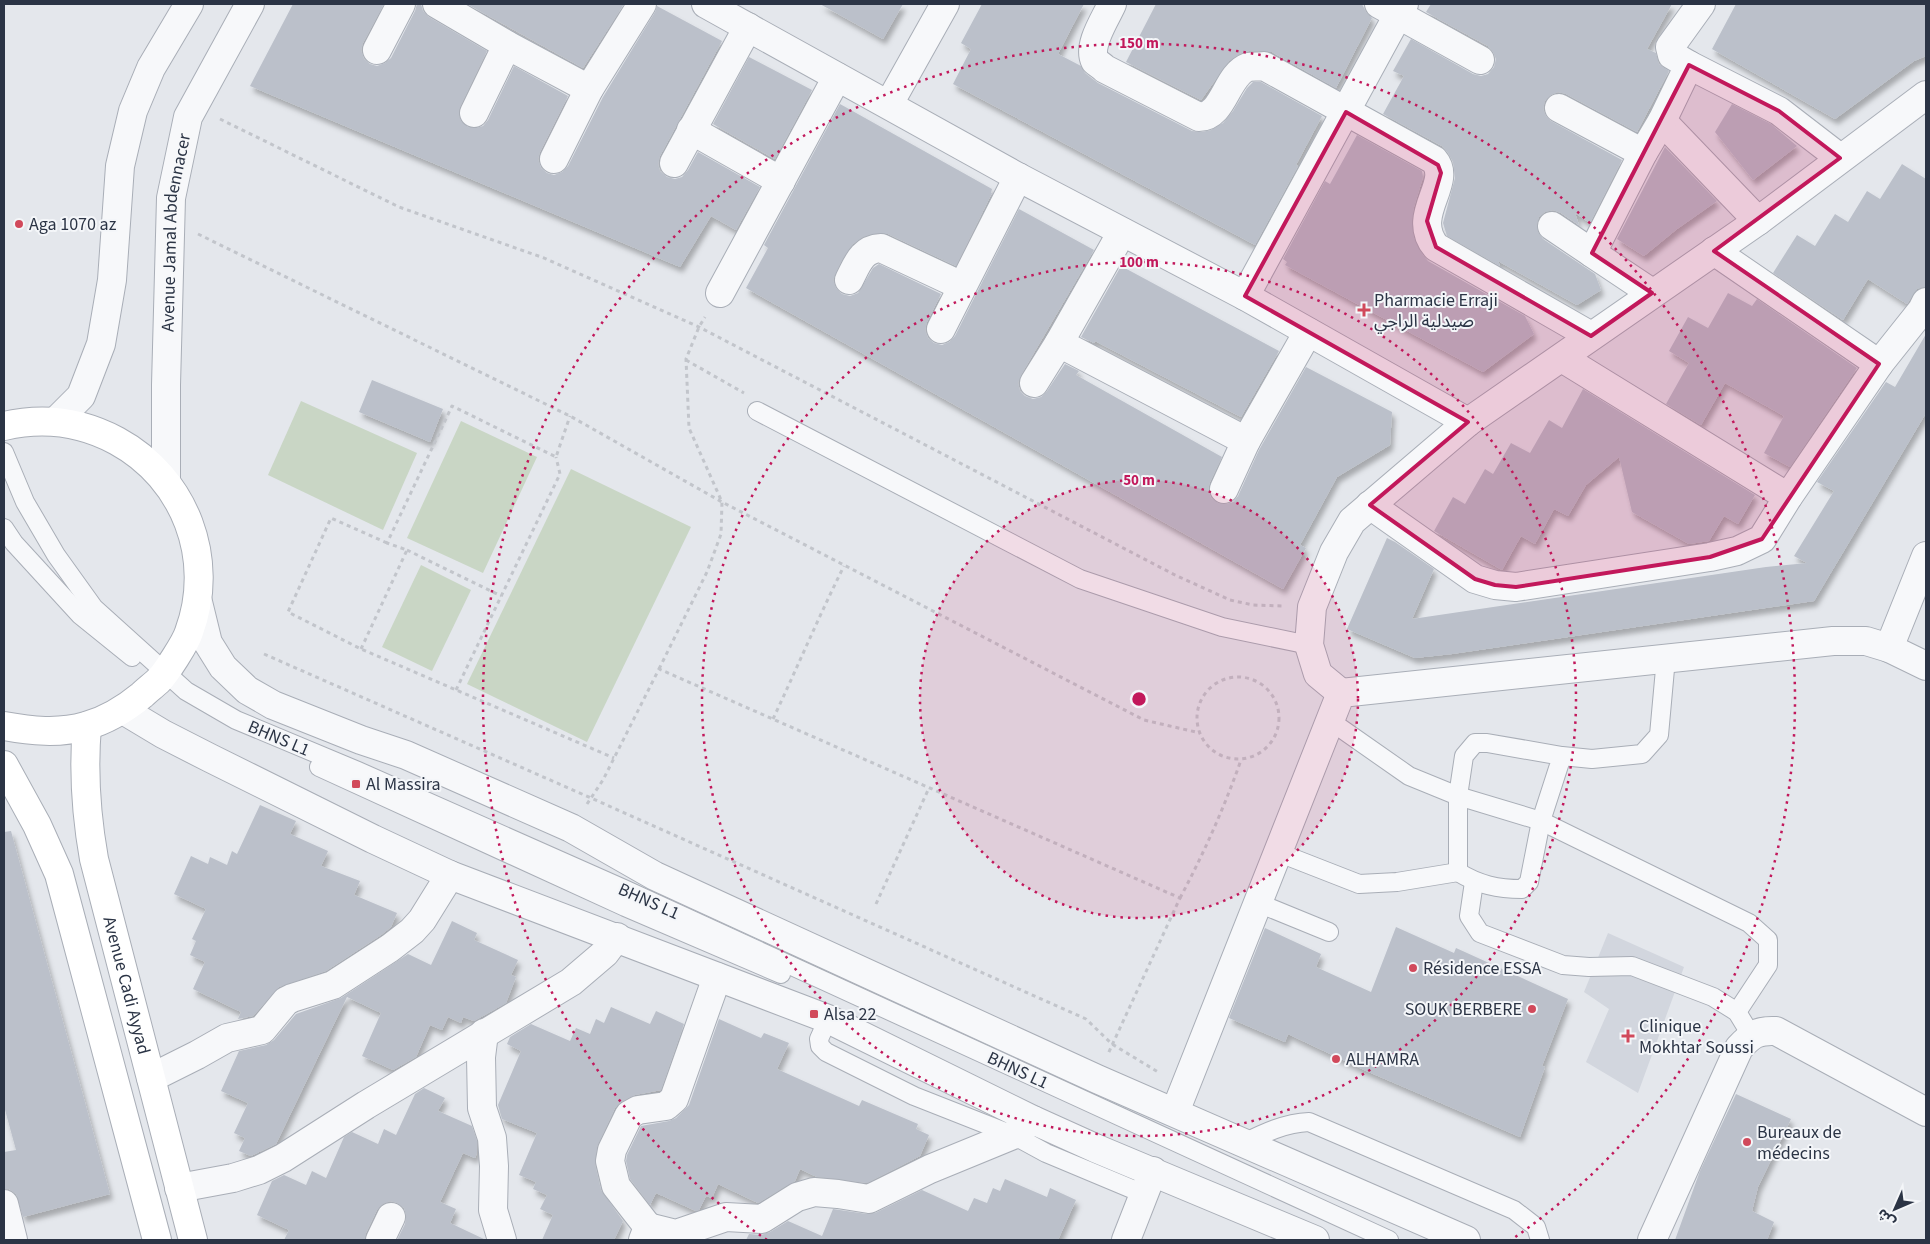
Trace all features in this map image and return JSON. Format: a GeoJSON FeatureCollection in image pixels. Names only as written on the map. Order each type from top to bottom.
{"type":"FeatureCollection","features":[{"type":"Feature","properties":{"kind":"main road"},"geometry":{"type":"LineString","coordinates":[[4,726],[30,731],[58,731],[86,726],[123,710],[163,675],[189,634],[198,602],[198,559],[188,517],[166,480],[136,451],[98,430],[56,421],[6,420]]}},
{"type":"Feature","properties":{"kind":"main road","name":"Avenue Cadi Ayyad"},"geometry":{"type":"LineString","coordinates":[[86,726],[84,794],[94,859],[192,1240]]}},
{"type":"Feature","properties":{"kind":"main road","name":"Avenue Cadi Ayyad"},"geometry":{"type":"LineString","coordinates":[[4,765],[38,825],[59,874],[157,1240]]}},
{"type":"Feature","properties":{"kind":"street"},"geometry":{"type":"LineString","coordinates":[[56,421],[81,396],[101,344],[112,280],[120,166],[133,110],[151,68],[188,4]]}},
{"type":"Feature","properties":{"kind":"street","name":"Avenue Jamal Abdennacer"},"geometry":{"type":"LineString","coordinates":[[166,480],[166,386],[171,198],[178,156],[188,118],[250,4]]}},
{"type":"Feature","properties":{"kind":"street"},"geometry":{"type":"LineString","coordinates":[[377,50],[401,4]]}},
{"type":"Feature","properties":{"kind":"street"},"geometry":{"type":"LineString","coordinates":[[437,4],[507,45],[589,89]]}},
{"type":"Feature","properties":{"kind":"street"},"geometry":{"type":"LineString","coordinates":[[554,160],[589,89],[642,4]]}},
{"type":"Feature","properties":{"kind":"street"},"geometry":{"type":"LineString","coordinates":[[706,4],[1018,177],[1245,296],[1468,422]]}},
{"type":"Feature","properties":{"kind":"street"},"geometry":{"type":"LineString","coordinates":[[889,104],[945,4]]}},
{"type":"Feature","properties":{"kind":"street"},"geometry":{"type":"LineString","coordinates":[[1112,4],[1096,38],[1093,49],[1096,61],[1105,68],[1199,117],[1206,117],[1211,114],[1242,70],[1250,67],[1264,66],[1434,160],[1441,173],[1427,221],[1429,234],[1436,247],[1591,336]]}},
{"type":"Feature","properties":{"kind":"street"},"geometry":{"type":"LineString","coordinates":[[1701,4],[1670,47],[1672,55],[1778,111],[1840,158]]}},
{"type":"Feature","properties":{"kind":"street"},"geometry":{"type":"LineString","coordinates":[[1245,296],[1346,112],[1394,7],[1480,60]]}},
{"type":"Feature","properties":{"kind":"street"},"geometry":{"type":"LineString","coordinates":[[674,163],[748,26]]}},
{"type":"Feature","properties":{"kind":"street"},"geometry":{"type":"LineString","coordinates":[[474,113],[507,45]]}},
{"type":"Feature","properties":{"kind":"street"},"geometry":{"type":"LineString","coordinates":[[1592,253],[1643,153],[1662,121],[1688,65]]}},
{"type":"Feature","properties":{"kind":"street"},"geometry":{"type":"LineString","coordinates":[[720,293],[837,77]]}},
{"type":"Feature","properties":{"kind":"street"},"geometry":{"type":"LineString","coordinates":[[1926,95],[1758,221],[1468,422],[1370,504],[1352,521],[1334,552],[1312,607],[1309,646],[1318,674],[1341,693],[1833,641],[1866,641],[1889,648],[1926,666]]}},
{"type":"Feature","properties":{"kind":"street"},"geometry":{"type":"LineString","coordinates":[[1559,108],[1643,153]]}},
{"type":"Feature","properties":{"kind":"street"},"geometry":{"type":"LineString","coordinates":[[1662,121],[1758,221]]}},
{"type":"Feature","properties":{"kind":"street"},"geometry":{"type":"LineString","coordinates":[[691,130],[781,182]]}},
{"type":"Feature","properties":{"kind":"street"},"geometry":{"type":"LineString","coordinates":[[941,329],[1018,177]]}},
{"type":"Feature","properties":{"kind":"street"},"geometry":{"type":"LineString","coordinates":[[1552,226],[1652,293]]}},
{"type":"Feature","properties":{"kind":"street"},"geometry":{"type":"LineString","coordinates":[[1034,383],[1122,232]]}},
{"type":"Feature","properties":{"kind":"street"},"geometry":{"type":"LineString","coordinates":[[849,280],[863,254],[874,248],[881,248],[962,286]]}},
{"type":"Feature","properties":{"kind":"street"},"geometry":{"type":"LineString","coordinates":[[1714,251],[1879,364]]}},
{"type":"Feature","properties":{"kind":"street"},"geometry":{"type":"LineString","coordinates":[[1370,504],[1476,579],[1495,585],[1516,587],[1710,557],[1737,551],[1762,539],[1788,497],[1879,364],[1922,310],[1926,302]]}},
{"type":"Feature","properties":{"kind":"street"},"geometry":{"type":"LineString","coordinates":[[1224,489],[1246,441],[1308,332]]}},
{"type":"Feature","properties":{"kind":"street"},"geometry":{"type":"LineString","coordinates":[[1059,343],[1246,441]]}},
{"type":"Feature","properties":{"kind":"street"},"geometry":{"type":"LineString","coordinates":[[1562,358],[1788,497]]}},
{"type":"Feature","properties":{"kind":"street"},"geometry":{"type":"LineString","coordinates":[[1889,648],[1926,556]]}},
{"type":"Feature","properties":{"kind":"street"},"geometry":{"type":"LineString","coordinates":[[198,602],[208,643],[223,667],[247,690],[273,705],[406,755],[571,828],[655,876],[1097,1079],[1180,1100],[1242,1144],[1466,1240]]}},
{"type":"Feature","properties":{"kind":"street"},"geometry":{"type":"LineString","coordinates":[[1180,1100],[1341,693]]}},
{"type":"Feature","properties":{"kind":"street"},"geometry":{"type":"LineString","coordinates":[[123,710],[163,734],[218,762],[450,875],[828,1019],[1023,1128],[1094,1148],[1148,1183],[1315,1240]]}},
{"type":"Feature","properties":{"kind":"street"},"geometry":{"type":"LineString","coordinates":[[150,1078],[227,1038],[262,1030],[286,1001],[333,985],[390,948],[412,931],[422,920],[450,875]]}},
{"type":"Feature","properties":{"kind":"street"},"geometry":{"type":"LineString","coordinates":[[179,1188],[232,1178],[259,1170],[283,1158],[366,1105],[571,982],[605,953],[617,938]]}},
{"type":"Feature","properties":{"kind":"street"},"geometry":{"type":"LineString","coordinates":[[717,977],[674,1099],[666,1106],[638,1110],[629,1115],[612,1150],[610,1161],[616,1186],[645,1234],[676,1234],[726,1218],[762,1219],[796,1198],[814,1192],[869,1199],[930,1169],[1023,1128]]}},
{"type":"Feature","properties":{"kind":"street"},"geometry":{"type":"LineString","coordinates":[[1652,1240],[1739,1048],[1751,1035],[1765,1030],[1776,1031],[1926,1112]]}},
{"type":"Feature","properties":{"kind":"street"},"geometry":{"type":"LineString","coordinates":[[484,1034],[481,1057],[482,1108],[492,1138],[494,1210],[502,1240]]}},
{"type":"Feature","properties":{"kind":"street"},"geometry":{"type":"LineString","coordinates":[[1126,1240],[1148,1183]]}},
{"type":"Feature","properties":{"kind":"street"},"geometry":{"type":"LineString","coordinates":[[4,1204],[13,1240]]}},
{"type":"Feature","properties":{"kind":"lane"},"geometry":{"type":"LineString","coordinates":[[757,411],[1080,579],[1222,627],[1309,646]]}},
{"type":"Feature","properties":{"kind":"lane","name":"BHNS L1"},"geometry":{"type":"LineString","coordinates":[[4,452],[25,502],[56,555],[94,608],[195,705],[225,724],[625,907],[915,1032],[1371,1240]]}},
{"type":"Feature","properties":{"kind":"lane","name":"BHNS L1"},"geometry":{"type":"LineString","coordinates":[[4,528],[14,543],[80,615],[186,691],[236,720],[367,775],[624,890],[1389,1240]]}},
{"type":"Feature","properties":{"kind":"lane"},"geometry":{"type":"LineString","coordinates":[[1458,872],[1458,796],[1464,756],[1475,743],[1487,743],[1562,756],[1592,759],[1642,754],[1659,735],[1666,658]]}},
{"type":"Feature","properties":{"kind":"lane"},"geometry":{"type":"LineString","coordinates":[[1330,720],[1409,776],[1458,796],[1541,821],[1749,923],[1768,940],[1768,965],[1737,1012]]}},
{"type":"Feature","properties":{"kind":"lane"},"geometry":{"type":"LineString","coordinates":[[1277,852],[1359,884],[1398,882],[1458,872],[1474,882],[1500,889],[1522,889],[1529,882],[1541,821],[1562,756]]}},
{"type":"Feature","properties":{"kind":"lane"},"geometry":{"type":"LineString","coordinates":[[1474,882],[1469,916],[1480,933],[1564,965],[1589,967],[1632,966],[1713,997],[1737,1012],[1751,1035]]}},
{"type":"Feature","properties":{"kind":"lane"},"geometry":{"type":"LineString","coordinates":[[1258,903],[1329,932]]}},
{"type":"Feature","properties":{"kind":"lane"},"geometry":{"type":"LineString","coordinates":[[1242,1144],[1271,1130],[1295,1122],[1309,1122],[1514,1210],[1536,1227],[1540,1240]]}},
{"type":"Feature","properties":{"kind":"path"},"geometry":{"type":"LineString","coordinates":[[194,106],[399,206],[544,258],[698,327],[1182,578],[1238,601],[1253,605],[1312,607]]}},
{"type":"Feature","properties":{"kind":"path"},"geometry":{"type":"LineString","coordinates":[[171,220],[570,416],[722,502],[1144,720],[1200,733]]}},
{"type":"Feature","properties":{"kind":"path"},"geometry":{"type":"LineString","coordinates":[[571,828],[614,758],[708,572],[721,534],[722,502],[689,428],[686,359],[698,327],[720,293]]}},
{"type":"Feature","properties":{"kind":"path"},"geometry":{"type":"LineString","coordinates":[[686,359],[750,396],[757,411]]}},
{"type":"Feature","properties":{"kind":"path"},"geometry":{"type":"LineString","coordinates":[[387,542],[452,406],[556,457]]}},
{"type":"Feature","properties":{"kind":"path"},"geometry":{"type":"LineString","coordinates":[[456,690],[560,474],[556,457],[570,416]]}},
{"type":"Feature","properties":{"kind":"path"},"geometry":{"type":"LineString","coordinates":[[501,596],[407,550],[331,518],[288,612],[361,648],[614,758]]}},
{"type":"Feature","properties":{"kind":"path"},"geometry":{"type":"LineString","coordinates":[[361,648],[407,550]]}},
{"type":"Feature","properties":{"kind":"path"},"geometry":{"type":"LineString","coordinates":[[773,719],[800,662],[818,617],[844,566]]}},
{"type":"Feature","properties":{"kind":"path"},"geometry":{"type":"LineString","coordinates":[[264,654],[1086,1019],[1112,1044],[1180,1100]]}},
{"type":"Feature","properties":{"kind":"path"},"geometry":{"type":"LineString","coordinates":[[659,669],[1180,898]]}},
{"type":"Feature","properties":{"kind":"path"},"geometry":{"type":"LineString","coordinates":[[1236,677],[1249,678],[1271,692],[1277,704],[1280,716],[1278,729],[1273,741],[1264,751],[1253,757],[1241,760],[1228,758],[1216,753],[1206,744],[1200,733],[1197,720],[1198,708],[1212,686],[1224,680],[1236,677]]}},
{"type":"Feature","properties":{"kind":"path"},"geometry":{"type":"LineString","coordinates":[[1097,1079],[1227,799],[1241,760]]}},
{"type":"Feature","properties":{"kind":"path"},"geometry":{"type":"LineString","coordinates":[[876,904],[929,788]]}},
{"type":"Feature","properties":{"kind":"highlighted area"},"geometry":{"type":"Polygon","coordinates":[[[1689,65],[1779,111],[1840,158],[1714,251],[1879,364],[1762,539],[1710,557],[1516,587],[1495,585],[1475,579],[1370,505],[1468,422],[1245,296],[1346,112],[1438,165],[1441,173],[1427,221],[1436,247],[1591,336],[1652,293],[1592,253],[1689,65]]]}},
{"type":"Feature","properties":{"kind":"shaded area","name":"Clinique Mokhtar Soussi"},"geometry":{"type":"Polygon","coordinates":[[[1608,933],[1684,967],[1638,1093],[1586,1062],[1609,1009],[1584,992],[1608,933]]]}},
{"type":"Feature","properties":{"kind":"green space"},"geometry":{"type":"Polygon","coordinates":[[[301,401],[417,453],[383,530],[268,475],[301,401]]]}},
{"type":"Feature","properties":{"kind":"green space"},"geometry":{"type":"Polygon","coordinates":[[[461,421],[537,457],[483,573],[407,538],[461,421]]]}},
{"type":"Feature","properties":{"kind":"green space"},"geometry":{"type":"Polygon","coordinates":[[[571,469],[691,527],[587,742],[467,684],[571,469]]]}},
{"type":"Feature","properties":{"kind":"green space"},"geometry":{"type":"Polygon","coordinates":[[[421,565],[471,590],[432,671],[382,647],[421,565]]]}},
{"type":"Feature","properties":{"kind":"building"},"geometry":{"type":"Polygon","coordinates":[[[293,4],[384,4],[361,50],[364,59],[370,64],[377,66],[391,58],[417,4],[421,4],[423,11],[429,17],[487,51],[460,107],[459,115],[461,121],[468,127],[476,128],[483,126],[488,120],[514,66],[568,96],[538,159],[541,168],[547,173],[554,175],[562,172],[568,166],[603,97],[657,6],[722,41],[660,156],[658,164],[660,171],[667,177],[675,179],[682,177],[698,152],[760,187],[736,230],[711,216],[680,267],[250,86],[293,4]]]}},
{"type":"Feature","properties":{"kind":"building"},"geometry":{"type":"Polygon","coordinates":[[[467,4],[624,4],[583,68],[467,4]]]}},
{"type":"Feature","properties":{"kind":"building"},"geometry":{"type":"Polygon","coordinates":[[[820,4],[903,4],[883,39],[820,4]]]}},
{"type":"Feature","properties":{"kind":"building"},"geometry":{"type":"Polygon","coordinates":[[[982,4],[1084,4],[1058,54],[1081,66],[1085,73],[1098,83],[1192,131],[1202,132],[1211,130],[1223,123],[1253,82],[1261,82],[1322,116],[1296,165],[1298,166],[1255,245],[953,84],[971,49],[961,43],[982,4]]]}},
{"type":"Feature","properties":{"kind":"building"},"geometry":{"type":"Polygon","coordinates":[[[1156,4],[1362,4],[1372,18],[1336,88],[1272,52],[1249,51],[1229,61],[1201,100],[1126,62],[1156,4]]]}},
{"type":"Feature","properties":{"kind":"building"},"geometry":{"type":"Polygon","coordinates":[[[1431,4],[1672,4],[1647,49],[1656,53],[1659,64],[1669,71],[1637,132],[1566,94],[1558,92],[1551,95],[1545,101],[1543,109],[1551,121],[1622,160],[1590,223],[1575,213],[1579,225],[1553,210],[1545,212],[1539,217],[1537,224],[1538,232],[1543,239],[1595,274],[1601,290],[1577,305],[1498,261],[1500,266],[1447,236],[1443,223],[1455,178],[1453,162],[1442,146],[1383,114],[1404,76],[1393,71],[1411,39],[1473,74],[1481,76],[1488,74],[1494,67],[1496,59],[1488,46],[1426,12],[1431,4]]]}},
{"type":"Feature","properties":{"kind":"building"},"geometry":{"type":"Polygon","coordinates":[[[1736,4],[1926,4],[1926,56],[1914,61],[1835,119],[1712,49],[1736,4]]]}},
{"type":"Feature","properties":{"kind":"building"},"geometry":{"type":"Polygon","coordinates":[[[749,57],[812,90],[775,159],[713,124],[749,57]]]}},
{"type":"Feature","properties":{"kind":"building"},"geometry":{"type":"Polygon","coordinates":[[[840,104],[992,189],[992,193],[956,266],[888,234],[872,234],[863,237],[853,244],[841,262],[833,280],[836,288],[842,294],[850,296],[858,293],[873,268],[879,264],[941,294],[925,330],[928,338],[934,343],[942,345],[949,342],[955,336],[1019,209],[1094,250],[1021,375],[1018,383],[1020,391],[1025,396],[1033,399],[1041,397],[1065,364],[1079,371],[1076,375],[1222,457],[1208,490],[1211,498],[1218,503],[1226,504],[1233,502],[1238,496],[1259,450],[1306,367],[1392,412],[1390,445],[1337,477],[1300,545],[1306,548],[1283,589],[746,288],[768,248],[764,245],[840,104]]]}},
{"type":"Feature","properties":{"kind":"building"},"geometry":{"type":"Polygon","coordinates":[[[1732,104],[1771,124],[1797,146],[1753,180],[1715,132],[1732,104]]]}},
{"type":"Feature","properties":{"kind":"building"},"geometry":{"type":"Polygon","coordinates":[[[1357,135],[1422,171],[1423,177],[1412,221],[1414,238],[1428,261],[1525,316],[1534,334],[1483,372],[1285,265],[1287,262],[1283,259],[1325,181],[1330,184],[1357,135]]]}},
{"type":"Feature","properties":{"kind":"building"},"geometry":{"type":"Polygon","coordinates":[[[1665,147],[1717,201],[1677,229],[1644,256],[1617,239],[1665,147]]]}},
{"type":"Feature","properties":{"kind":"building"},"geometry":{"type":"Polygon","coordinates":[[[1902,164],[1926,179],[1926,287],[1917,289],[1907,304],[1868,279],[1843,320],[1773,273],[1797,235],[1815,246],[1835,214],[1848,222],[1867,191],[1880,199],[1902,164]]]}},
{"type":"Feature","properties":{"kind":"building"},"geometry":{"type":"Polygon","coordinates":[[[1121,266],[1279,351],[1241,417],[1095,341],[1094,343],[1081,337],[1121,266]]]}},
{"type":"Feature","properties":{"kind":"building"},"geometry":{"type":"Polygon","coordinates":[[[1728,293],[1752,306],[1757,299],[1857,368],[1790,467],[1764,453],[1784,416],[1725,383],[1701,425],[1666,404],[1689,363],[1669,351],[1688,317],[1708,328],[1728,293]]]}},
{"type":"Feature","properties":{"kind":"building"},"geometry":{"type":"Polygon","coordinates":[[[1926,334],[1926,413],[1814,601],[1415,658],[1347,629],[1387,538],[1434,569],[1412,619],[1766,567],[1807,563],[1794,556],[1834,491],[1817,482],[1886,382],[1895,387],[1926,334]]]}},
{"type":"Feature","properties":{"kind":"building"},"geometry":{"type":"Polygon","coordinates":[[[372,380],[443,409],[430,442],[359,412],[372,380]]]}},
{"type":"Feature","properties":{"kind":"building"},"geometry":{"type":"Polygon","coordinates":[[[1583,389],[1755,495],[1738,524],[1724,516],[1709,541],[1689,544],[1632,512],[1619,457],[1586,485],[1568,516],[1554,509],[1535,544],[1521,536],[1502,570],[1434,531],[1453,497],[1465,504],[1485,469],[1493,474],[1511,443],[1530,453],[1549,420],[1562,428],[1583,389]]]}},
{"type":"Feature","properties":{"kind":"building"},"geometry":{"type":"Polygon","coordinates":[[[260,805],[296,821],[290,834],[328,851],[321,866],[360,881],[354,895],[397,913],[391,927],[381,935],[326,971],[279,987],[253,1016],[238,1019],[241,1012],[193,989],[205,962],[190,955],[196,941],[192,939],[206,909],[174,894],[191,856],[208,864],[210,857],[227,865],[232,851],[237,854],[260,805]]]}},
{"type":"Feature","properties":{"kind":"building"},"geometry":{"type":"Polygon","coordinates":[[[11,831],[110,1194],[23,1217],[16,1194],[9,1189],[4,1189],[4,1152],[16,1150],[4,1106],[4,832],[11,831]]]}},
{"type":"Feature","properties":{"kind":"building"},"geometry":{"type":"Polygon","coordinates":[[[452,921],[477,933],[474,940],[518,960],[511,975],[516,977],[506,1003],[474,1021],[463,1017],[461,1023],[448,1017],[442,1030],[430,1025],[416,1057],[393,1070],[362,1056],[381,1013],[347,997],[276,1144],[251,1156],[239,1151],[245,1138],[234,1133],[248,1103],[221,1091],[239,1051],[266,1045],[274,1040],[296,1014],[341,998],[408,954],[431,965],[452,921]]]}},
{"type":"Feature","properties":{"kind":"building"},"geometry":{"type":"Polygon","coordinates":[[[1396,927],[1454,953],[1456,948],[1568,999],[1542,1066],[1545,1067],[1520,1137],[1364,1070],[1288,1034],[1285,1042],[1229,1018],[1265,928],[1321,954],[1316,967],[1371,992],[1396,927]]]}},
{"type":"Feature","properties":{"kind":"building"},"geometry":{"type":"Polygon","coordinates":[[[611,1007],[650,1024],[656,1011],[684,1024],[661,1090],[635,1095],[621,1102],[615,1108],[597,1147],[595,1164],[601,1190],[623,1221],[614,1240],[542,1240],[553,1215],[540,1209],[547,1195],[533,1189],[536,1182],[519,1175],[537,1133],[502,1119],[498,1105],[521,1051],[507,1044],[510,1037],[531,1024],[570,1041],[576,1028],[590,1034],[596,1019],[604,1023],[611,1007]]]}},
{"type":"Feature","properties":{"kind":"building"},"geometry":{"type":"Polygon","coordinates":[[[719,1019],[761,1038],[764,1033],[789,1043],[777,1069],[859,1106],[862,1100],[918,1124],[916,1129],[929,1135],[920,1156],[867,1183],[817,1177],[800,1169],[795,1181],[758,1203],[718,1184],[712,1198],[706,1196],[699,1210],[696,1211],[656,1193],[650,1205],[630,1179],[626,1161],[627,1155],[641,1126],[676,1118],[689,1105],[719,1019]]]}},
{"type":"Feature","properties":{"kind":"building"},"geometry":{"type":"Polygon","coordinates":[[[424,1088],[445,1098],[438,1111],[472,1126],[477,1141],[475,1158],[463,1153],[440,1202],[456,1209],[450,1223],[486,1240],[397,1240],[405,1224],[406,1215],[404,1208],[390,1201],[383,1204],[377,1210],[366,1233],[365,1240],[284,1240],[289,1230],[257,1215],[272,1181],[284,1175],[306,1185],[312,1171],[326,1178],[344,1137],[352,1132],[378,1144],[384,1129],[396,1135],[415,1094],[424,1088]]]}},
{"type":"Feature","properties":{"kind":"building"},"geometry":{"type":"Polygon","coordinates":[[[1736,1094],[1791,1119],[1758,1187],[1752,1211],[1774,1222],[1767,1240],[1675,1240],[1700,1171],[1736,1094]]]}},
{"type":"Feature","properties":{"kind":"building"},"geometry":{"type":"Polygon","coordinates":[[[1005,1179],[1047,1197],[1050,1188],[1076,1200],[1058,1240],[746,1240],[749,1234],[761,1235],[770,1232],[788,1221],[822,1236],[833,1209],[867,1214],[875,1213],[922,1190],[968,1211],[974,1198],[987,1203],[993,1188],[1000,1191],[1005,1179]]]}},
{"type":"Feature","properties":{"kind":"place","name":"Aga 1070 az"},"geometry":{"type":"Point","coordinates":[19,224]}},
{"type":"Feature","properties":{"kind":"place","name":"Pharmacie Erraji صيدلية الراجي"},"geometry":{"type":"Point","coordinates":[1364,310]}},
{"type":"Feature","properties":{"kind":"place","name":"Al Massira"},"geometry":{"type":"Point","coordinates":[356,784]}},
{"type":"Feature","properties":{"kind":"place","name":"Résidence ESSA"},"geometry":{"type":"Point","coordinates":[1413,968]}},
{"type":"Feature","properties":{"kind":"place","name":"SOUK BERBERE"},"geometry":{"type":"Point","coordinates":[1532,1009]}},
{"type":"Feature","properties":{"kind":"place","name":"Alsa 22"},"geometry":{"type":"Point","coordinates":[814,1014]}},
{"type":"Feature","properties":{"kind":"place","name":"Clinique Mokhtar Soussi"},"geometry":{"type":"Point","coordinates":[1628,1036]}},
{"type":"Feature","properties":{"kind":"place","name":"ALHAMRA"},"geometry":{"type":"Point","coordinates":[1336,1059]}},
{"type":"Feature","properties":{"kind":"place","name":"Bureaux de médecins"},"geometry":{"type":"Point","coordinates":[1747,1142]}}]}
